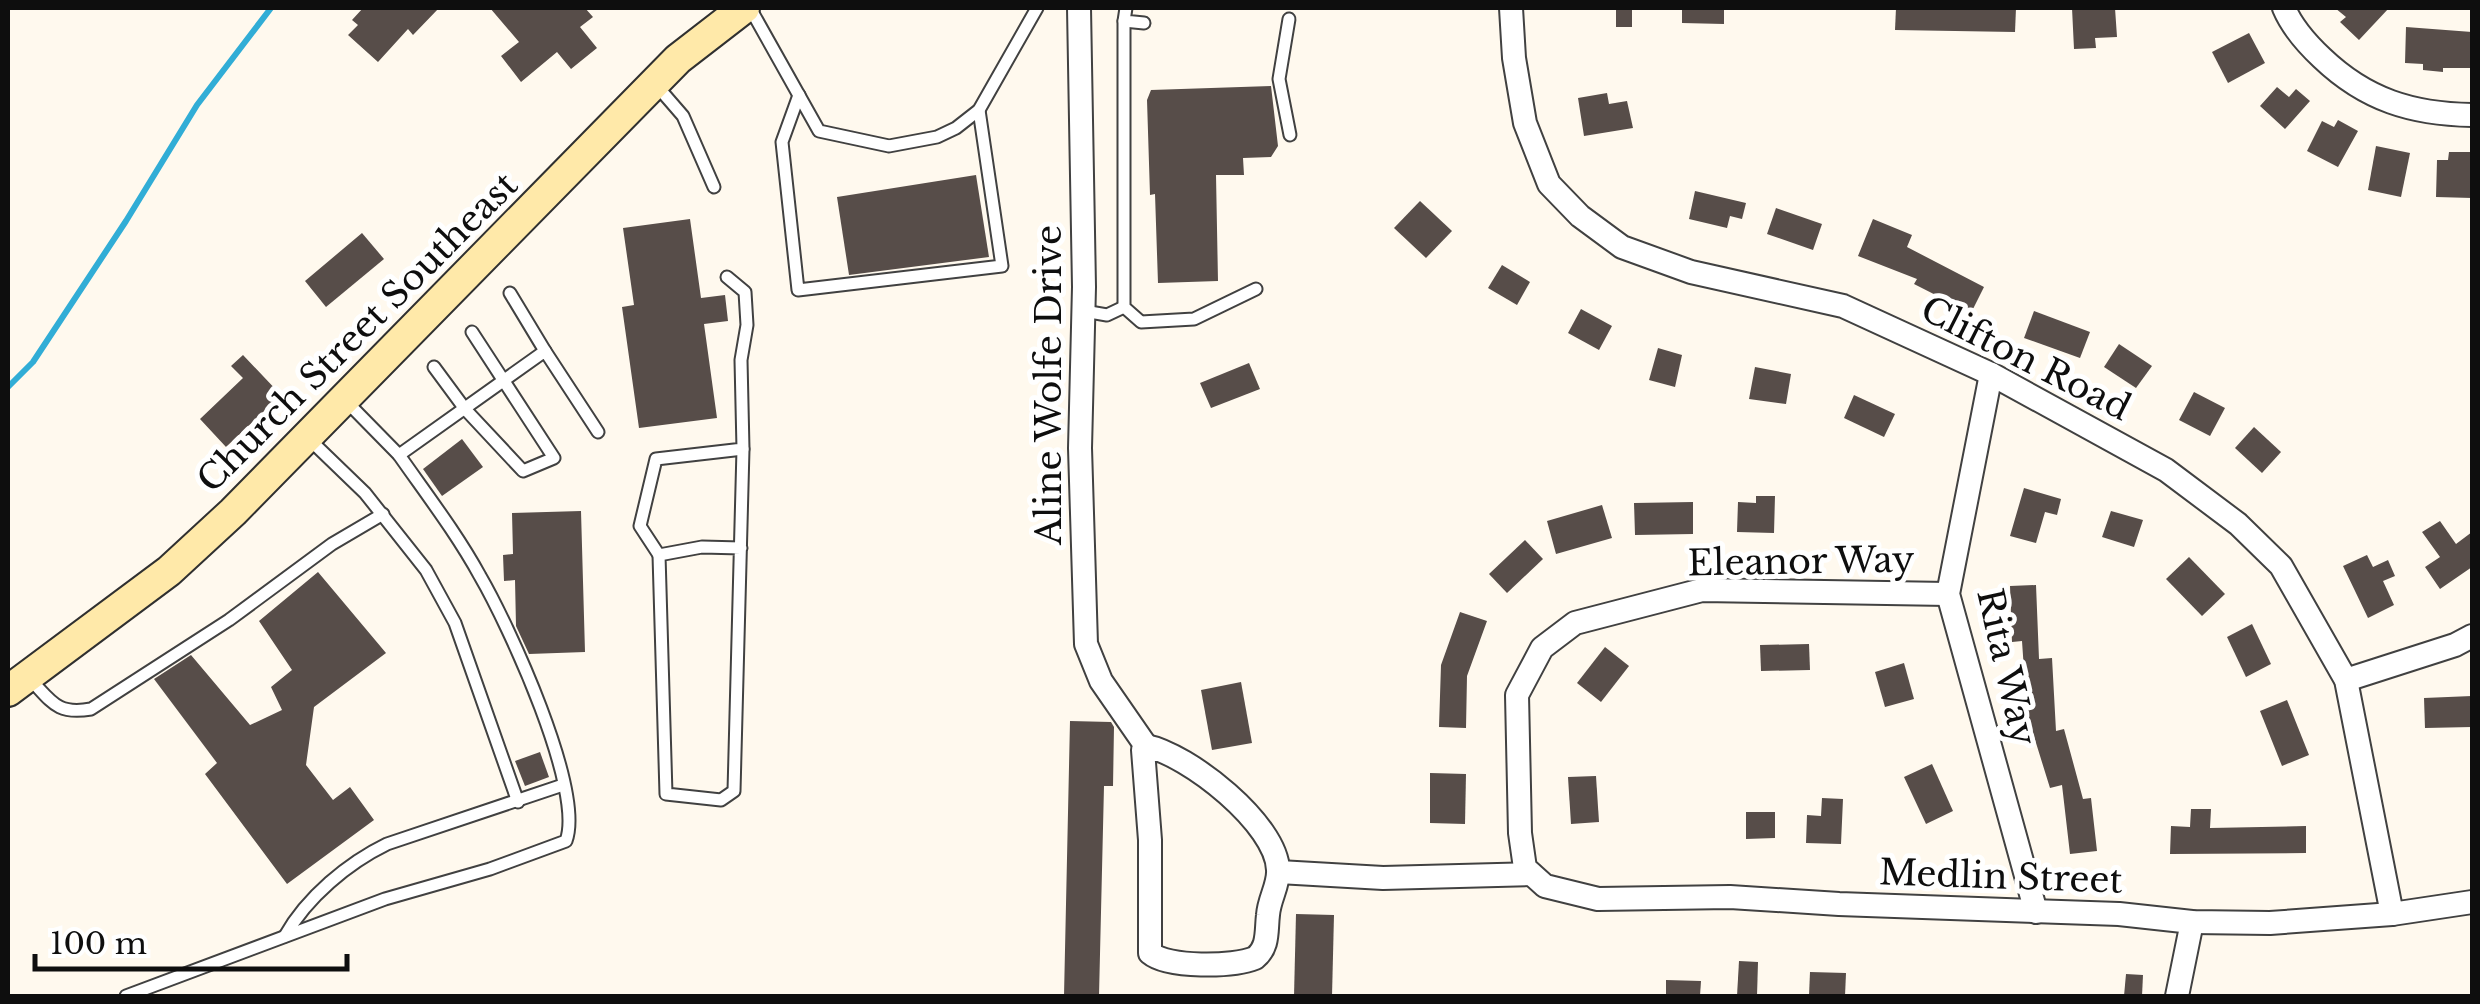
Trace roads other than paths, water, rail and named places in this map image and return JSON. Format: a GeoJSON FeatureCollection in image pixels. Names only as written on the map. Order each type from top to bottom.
{"type":"FeatureCollection","features":[{"type":"Feature","properties":{"kind":"street","name":"Church Street Southeast"},"geometry":{"type":"LineString","coordinates":[[18,684],[170,571],[345,400],[654,83],[712,30],[747,8]]}},
{"type":"Feature","properties":{"kind":"street","name":"Aline Wolfe Drive"},"geometry":{"type":"LineString","coordinates":[[1079,8],[1084,312],[1080,448],[1086,644],[1101,681],[1146,746]]}},
{"type":"Feature","properties":{"kind":"street","name":"Clifton Road"},"geometry":{"type":"LineString","coordinates":[[1511,8],[1514,58],[1525,123],[1549,184],[1580,216],[1622,247],[1690,272],[1843,306],[1991,374],[2166,470],[2238,524],[2281,566],[2346,680],[2392,914]]}},
{"type":"Feature","properties":{"kind":"street"},"geometry":{"type":"LineString","coordinates":[[2284,8],[2289,20],[2321,57],[2373,97],[2426,112],[2472,114]]}},
{"type":"Feature","properties":{"kind":"street","name":"Rita Way"},"geometry":{"type":"LineString","coordinates":[[1991,374],[1948,594],[2036,912]]}},
{"type":"Feature","properties":{"kind":"street","name":"Eleanor Way"},"geometry":{"type":"LineString","coordinates":[[1531,874],[1525,868],[1520,832],[1517,695],[1542,648],[1575,623],[1702,590],[1948,594]]}},
{"type":"Feature","properties":{"kind":"street"},"geometry":{"type":"LineString","coordinates":[[2346,680],[2472,636]]}},
{"type":"Feature","properties":{"kind":"street"},"geometry":{"type":"LineString","coordinates":[[1146,746],[1170,754],[1238,803],[1276,857],[1279,872],[1270,900],[1265,944],[1255,958],[1231,963],[1171,963],[1150,954],[1150,840],[1143,750],[1146,746]]}},
{"type":"Feature","properties":{"kind":"street"},"geometry":{"type":"LineString","coordinates":[[1279,872],[1383,878],[1531,874]]}},
{"type":"Feature","properties":{"kind":"street","name":"Medlin Street"},"geometry":{"type":"LineString","coordinates":[[1531,874],[1545,886],[1598,899],[1730,897],[2119,914],[2192,922],[2270,923],[2392,914],[2472,902]]}},
{"type":"Feature","properties":{"kind":"street"},"geometry":{"type":"LineString","coordinates":[[2177,996],[2192,922]]}},
{"type":"Feature","properties":{"kind":"lane"},"geometry":{"type":"LineString","coordinates":[[747,8],[819,130],[888,146],[937,138],[979,110],[1036,8]]}},
{"type":"Feature","properties":{"kind":"lane"},"geometry":{"type":"LineString","coordinates":[[1144,23],[1125,14],[1124,307],[1140,322],[1194,319],[1256,288]]}},
{"type":"Feature","properties":{"kind":"lane"},"geometry":{"type":"LineString","coordinates":[[1289,19],[1278,79],[1290,135]]}},
{"type":"Feature","properties":{"kind":"lane"},"geometry":{"type":"LineString","coordinates":[[654,83],[683,116],[714,187]]}},
{"type":"Feature","properties":{"kind":"lane"},"geometry":{"type":"LineString","coordinates":[[799,95],[782,142],[798,290],[1002,266],[979,110]]}},
{"type":"Feature","properties":{"kind":"lane"},"geometry":{"type":"LineString","coordinates":[[727,278],[745,292],[748,326],[741,360],[743,449],[734,791],[721,800],[666,794],[659,555],[640,526],[656,460],[743,449]]}},
{"type":"Feature","properties":{"kind":"lane"},"geometry":{"type":"LineString","coordinates":[[510,294],[598,432]]}},
{"type":"Feature","properties":{"kind":"lane"},"geometry":{"type":"LineString","coordinates":[[1084,312],[1107,314],[1124,307]]}},
{"type":"Feature","properties":{"kind":"lane"},"geometry":{"type":"LineString","coordinates":[[434,368],[465,409],[524,470],[554,458],[472,332]]}},
{"type":"Feature","properties":{"kind":"lane"},"geometry":{"type":"LineString","coordinates":[[399,455],[545,351]]}},
{"type":"Feature","properties":{"kind":"lane"},"geometry":{"type":"LineString","coordinates":[[126,996],[385,899],[490,870],[566,841],[569,834],[569,806],[552,737],[507,631],[458,538],[399,455],[345,400]]}},
{"type":"Feature","properties":{"kind":"lane"},"geometry":{"type":"LineString","coordinates":[[307,436],[383,514],[426,570],[455,623],[518,802]]}},
{"type":"Feature","properties":{"kind":"lane"},"geometry":{"type":"LineString","coordinates":[[18,684],[59,709],[92,709],[229,620],[332,544],[383,514]]}},
{"type":"Feature","properties":{"kind":"lane"},"geometry":{"type":"LineString","coordinates":[[659,555],[702,547],[741,548]]}},
{"type":"Feature","properties":{"kind":"lane"},"geometry":{"type":"LineString","coordinates":[[284,937],[310,900],[369,853],[564,785]]}},
{"type":"Feature","properties":{"kind":"waterway"},"geometry":{"type":"LineString","coordinates":[[8,387],[33,362],[197,105],[271,8]]}}]}
